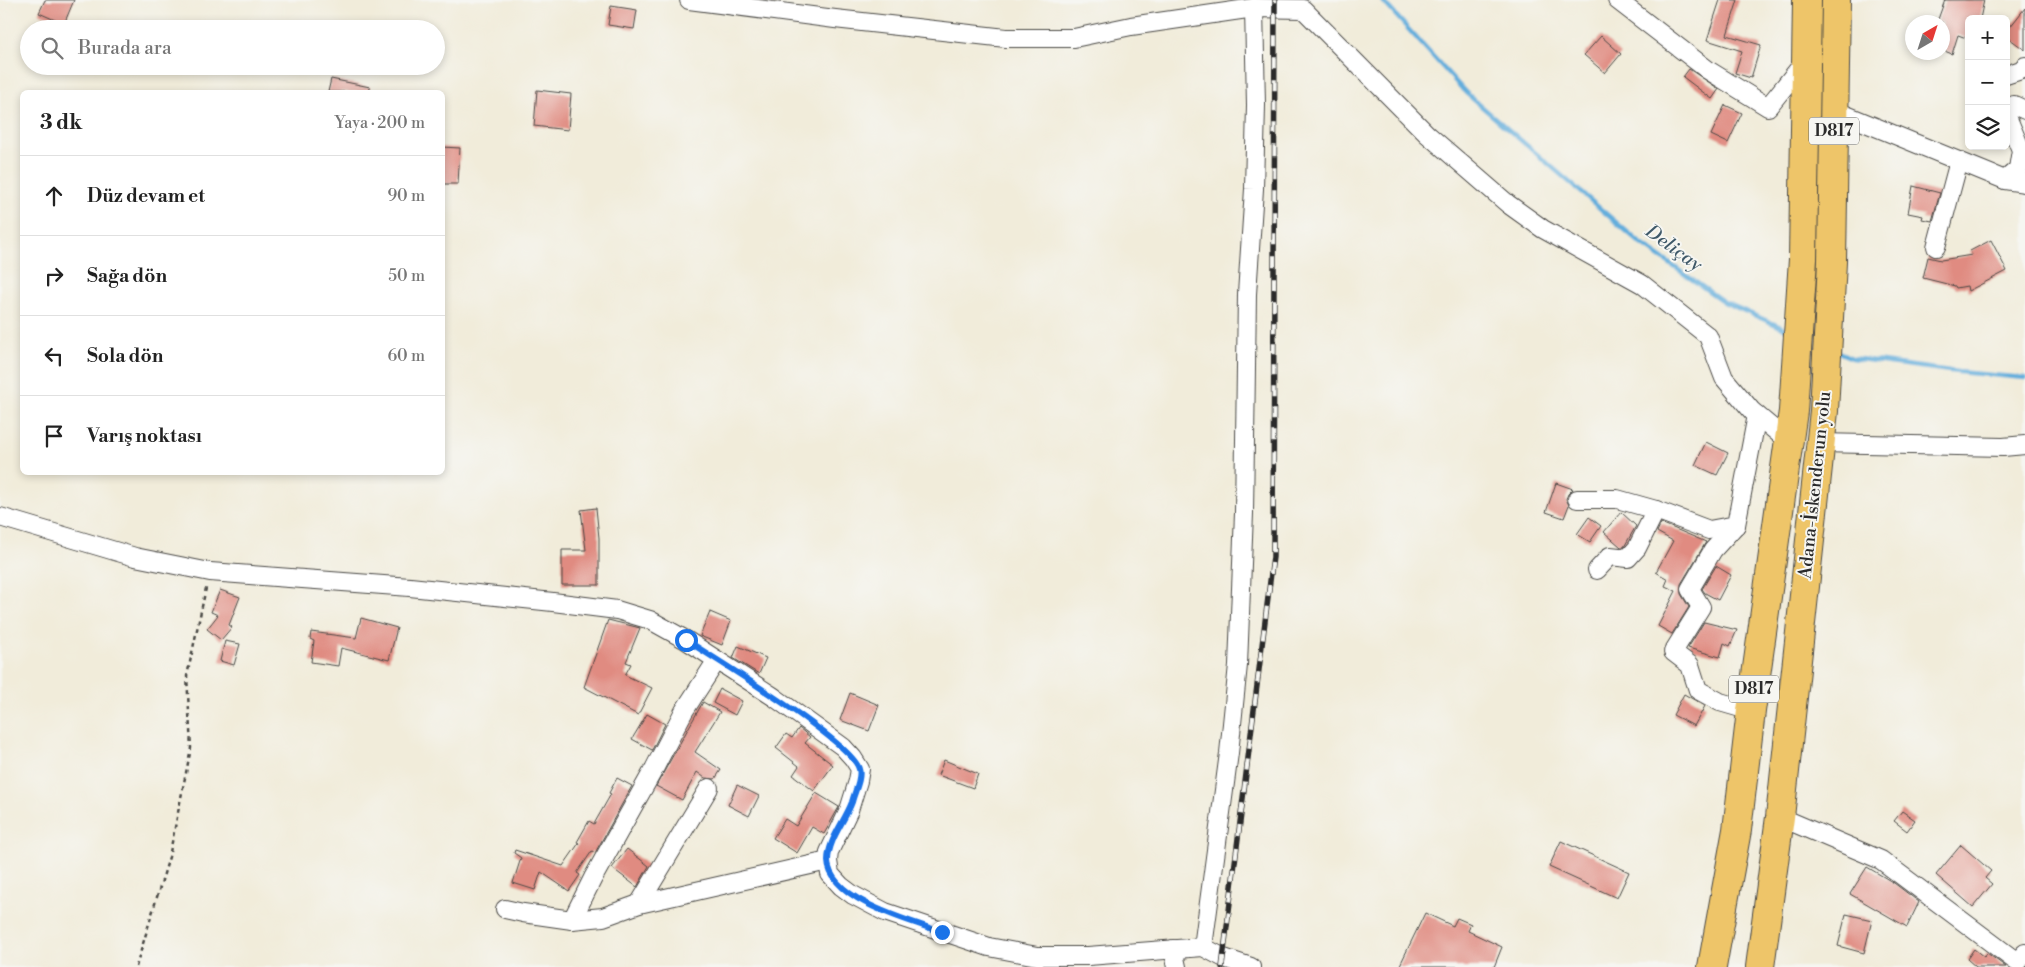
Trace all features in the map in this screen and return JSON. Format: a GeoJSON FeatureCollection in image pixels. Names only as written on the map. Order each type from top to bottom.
{"type":"FeatureCollection","features":[{"type":"Feature","properties":{"kind":"highway","name":"D817"},"geometry":{"type":"LineString","coordinates":[[1805,61],[1807,0]]}},
{"type":"Feature","properties":{"kind":"highway","name":"Adana-İskenderun yolu"},"geometry":{"type":"LineString","coordinates":[[1760,967],[1780,817],[1824,412],[1832,262],[1836,0]]}},
{"type":"Feature","properties":{"kind":"highway","name":"Adana-İskenderun yolu"},"geometry":{"type":"LineString","coordinates":[[1712,967],[1737,830],[1751,711],[1793,411],[1803,259],[1806,111],[1805,61]]}},
{"type":"Feature","properties":{"kind":"street"},"geometry":{"type":"LineString","coordinates":[[689,0],[1006,38],[1074,38],[1131,26],[1254,8],[1303,9],[1427,134],[1508,204],[1543,229],[1642,284],[1678,310],[1708,336],[1724,378],[1757,415],[1789,442]]}},
{"type":"Feature","properties":{"kind":"street"},"geometry":{"type":"LineString","coordinates":[[1616,0],[1708,70],[1768,107],[1805,61]]}},
{"type":"Feature","properties":{"kind":"street"},"geometry":{"type":"LineString","coordinates":[[1203,947],[1229,753],[1238,655],[1244,513],[1247,294],[1255,170],[1254,8]]}},
{"type":"Feature","properties":{"kind":"street"},"geometry":{"type":"LineString","coordinates":[[2010,74],[2021,70],[2025,66]]}},
{"type":"Feature","properties":{"kind":"street"},"geometry":{"type":"LineString","coordinates":[[2010,108],[2014,104],[2025,110]]}},
{"type":"Feature","properties":{"kind":"street"},"geometry":{"type":"LineString","coordinates":[[1834,110],[2005,180],[2025,183]]}},
{"type":"Feature","properties":{"kind":"street"},"geometry":{"type":"LineString","coordinates":[[2005,180],[2018,169],[2020,150],[2010,123]]}},
{"type":"Feature","properties":{"kind":"street"},"geometry":{"type":"LineString","coordinates":[[1936,248],[1960,161]]}},
{"type":"Feature","properties":{"kind":"street"},"geometry":{"type":"LineString","coordinates":[[1751,711],[1720,702],[1698,690],[1690,665],[1673,652],[1701,607],[1690,589],[1713,550],[1736,525],[1757,415]]}},
{"type":"Feature","properties":{"kind":"street"},"geometry":{"type":"LineString","coordinates":[[1820,443],[2002,447],[2025,445]]}},
{"type":"Feature","properties":{"kind":"street"},"geometry":{"type":"LineString","coordinates":[[1578,499],[1617,499],[1656,510],[1709,530],[1736,525]]}},
{"type":"Feature","properties":{"kind":"street"},"geometry":{"type":"LineString","coordinates":[[1597,570],[1610,556],[1628,558],[1637,548],[1656,510]]}},
{"type":"Feature","properties":{"kind":"street"},"geometry":{"type":"LineString","coordinates":[[0,517],[135,557],[210,572],[410,587],[617,610],[650,620],[774,697],[843,747],[860,769],[849,810],[835,836],[828,861],[830,874],[841,886],[884,912],[989,947],[1045,956],[1088,956],[1203,947],[1224,958],[1251,967]]}},
{"type":"Feature","properties":{"kind":"street"},"geometry":{"type":"LineString","coordinates":[[572,920],[592,878],[654,769],[684,711],[717,660]]}},
{"type":"Feature","properties":{"kind":"street"},"geometry":{"type":"LineString","coordinates":[[639,904],[709,788]]}},
{"type":"Feature","properties":{"kind":"street"},"geometry":{"type":"LineString","coordinates":[[1780,817],[1881,860],[2021,961]]}},
{"type":"Feature","properties":{"kind":"street"},"geometry":{"type":"LineString","coordinates":[[506,909],[572,920],[603,917],[639,904],[828,861]]}},
{"type":"Feature","properties":{"kind":"street"},"geometry":{"type":"LineString","coordinates":[[1173,949],[1177,967]]}},
{"type":"Feature","properties":{"kind":"path"},"geometry":{"type":"LineString","coordinates":[[136,967],[169,857],[191,748],[187,676],[210,572]]}},
{"type":"Feature","properties":{"kind":"building"},"geometry":{"type":"Polygon","coordinates":[[[45,0],[74,0],[66,20],[55,20],[39,13],[45,0]]]}},
{"type":"Feature","properties":{"kind":"building"},"geometry":{"type":"Polygon","coordinates":[[[1720,0],[1738,0],[1727,35],[1761,45],[1751,78],[1735,73],[1742,51],[1707,40],[1720,0]]]}},
{"type":"Feature","properties":{"kind":"building"},"geometry":{"type":"Polygon","coordinates":[[[1945,0],[1984,0],[1981,15],[1965,15],[1965,38],[1958,35],[1952,54],[1950,53],[1950,15],[1940,15],[1945,0]]]}},
{"type":"Feature","properties":{"kind":"building"},"geometry":{"type":"Polygon","coordinates":[[[611,6],[637,10],[634,29],[608,25],[611,6]]]}},
{"type":"Feature","properties":{"kind":"building"},"geometry":{"type":"Polygon","coordinates":[[[2025,8],[2025,50],[2010,39],[2010,27],[2025,8]]]}},
{"type":"Feature","properties":{"kind":"building"},"geometry":{"type":"Polygon","coordinates":[[[1601,36],[1621,54],[1605,73],[1584,55],[1601,36]]]}},
{"type":"Feature","properties":{"kind":"building"},"geometry":{"type":"Polygon","coordinates":[[[1689,69],[1719,89],[1712,99],[1683,77],[1689,69]]]}},
{"type":"Feature","properties":{"kind":"building"},"geometry":{"type":"Polygon","coordinates":[[[331,79],[370,87],[370,90],[328,90],[331,79]]]}},
{"type":"Feature","properties":{"kind":"building"},"geometry":{"type":"Polygon","coordinates":[[[537,90],[571,94],[568,130],[534,126],[537,90]]]}},
{"type":"Feature","properties":{"kind":"building"},"geometry":{"type":"Polygon","coordinates":[[[1725,105],[1742,113],[1728,143],[1711,135],[1725,105]]]}},
{"type":"Feature","properties":{"kind":"building"},"geometry":{"type":"Polygon","coordinates":[[[445,147],[460,148],[458,184],[445,184],[445,147]]]}},
{"type":"Feature","properties":{"kind":"building"},"geometry":{"type":"Polygon","coordinates":[[[1913,186],[1940,193],[1932,221],[1922,219],[1923,216],[1908,213],[1913,186]]]}},
{"type":"Feature","properties":{"kind":"building"},"geometry":{"type":"Polygon","coordinates":[[[1991,240],[2007,271],[1968,291],[1967,286],[1956,288],[1955,286],[1923,278],[1928,257],[1941,260],[1972,255],[1970,251],[1991,240]]]}},
{"type":"Feature","properties":{"kind":"building"},"geometry":{"type":"Polygon","coordinates":[[[1706,442],[1728,453],[1717,475],[1695,465],[1706,442]]]}},
{"type":"Feature","properties":{"kind":"building"},"geometry":{"type":"Polygon","coordinates":[[[1556,483],[1573,489],[1566,499],[1569,505],[1564,518],[1546,512],[1556,483]]]}},
{"type":"Feature","properties":{"kind":"building"},"geometry":{"type":"Polygon","coordinates":[[[596,508],[599,538],[599,585],[562,585],[562,550],[586,550],[581,510],[596,508]]]}},
{"type":"Feature","properties":{"kind":"building"},"geometry":{"type":"Polygon","coordinates":[[[1621,512],[1636,526],[1624,547],[1621,547],[1604,532],[1621,512]]]}},
{"type":"Feature","properties":{"kind":"building"},"geometry":{"type":"Polygon","coordinates":[[[1589,517],[1601,526],[1590,542],[1577,534],[1589,517]]]}},
{"type":"Feature","properties":{"kind":"building"},"geometry":{"type":"Polygon","coordinates":[[[1661,523],[1706,542],[1681,584],[1681,594],[1689,607],[1672,634],[1658,626],[1676,591],[1665,586],[1668,579],[1656,572],[1673,541],[1657,532],[1661,523]]]}},
{"type":"Feature","properties":{"kind":"building"},"geometry":{"type":"Polygon","coordinates":[[[1716,566],[1731,575],[1718,600],[1705,593],[1702,589],[1716,566]]]}},
{"type":"Feature","properties":{"kind":"building"},"geometry":{"type":"Polygon","coordinates":[[[220,590],[240,597],[229,625],[232,627],[221,640],[207,629],[218,615],[211,612],[220,590]]]}},
{"type":"Feature","properties":{"kind":"building"},"geometry":{"type":"Polygon","coordinates":[[[710,612],[731,621],[722,645],[700,636],[710,612]]]}},
{"type":"Feature","properties":{"kind":"building"},"geometry":{"type":"Polygon","coordinates":[[[361,618],[397,628],[389,660],[341,648],[338,666],[311,662],[314,641],[310,639],[311,632],[356,638],[361,618]]]}},
{"type":"Feature","properties":{"kind":"building"},"geometry":{"type":"Polygon","coordinates":[[[608,620],[640,628],[626,662],[631,664],[625,675],[652,688],[638,715],[584,687],[608,620]]]}},
{"type":"Feature","properties":{"kind":"building"},"geometry":{"type":"Polygon","coordinates":[[[1704,622],[1737,630],[1730,646],[1724,643],[1720,657],[1688,648],[1704,622]]]}},
{"type":"Feature","properties":{"kind":"building"},"geometry":{"type":"Polygon","coordinates":[[[225,641],[240,644],[234,665],[220,661],[225,641]]]}},
{"type":"Feature","properties":{"kind":"building"},"geometry":{"type":"Polygon","coordinates":[[[738,646],[766,658],[759,674],[733,658],[738,646]]]}},
{"type":"Feature","properties":{"kind":"building"},"geometry":{"type":"Polygon","coordinates":[[[720,689],[742,701],[735,715],[713,703],[720,689]]]}},
{"type":"Feature","properties":{"kind":"building"},"geometry":{"type":"Polygon","coordinates":[[[850,693],[879,705],[869,731],[840,720],[850,693]]]}},
{"type":"Feature","properties":{"kind":"building"},"geometry":{"type":"Polygon","coordinates":[[[1684,694],[1705,706],[1694,726],[1673,715],[1684,694]]]}},
{"type":"Feature","properties":{"kind":"building"},"geometry":{"type":"Polygon","coordinates":[[[703,702],[720,712],[695,752],[721,770],[715,779],[705,778],[697,772],[682,800],[656,786],[703,702]]]}},
{"type":"Feature","properties":{"kind":"building"},"geometry":{"type":"Polygon","coordinates":[[[647,714],[665,724],[652,750],[632,739],[647,714]]]}},
{"type":"Feature","properties":{"kind":"building"},"geometry":{"type":"Polygon","coordinates":[[[799,728],[810,737],[805,743],[833,765],[814,791],[793,775],[799,766],[776,748],[786,734],[792,738],[799,728]]]}},
{"type":"Feature","properties":{"kind":"building"},"geometry":{"type":"Polygon","coordinates":[[[944,760],[978,774],[973,788],[938,775],[944,760]]]}},
{"type":"Feature","properties":{"kind":"building"},"geometry":{"type":"Polygon","coordinates":[[[617,778],[632,786],[595,853],[592,851],[577,873],[580,875],[569,891],[541,872],[535,890],[513,883],[521,858],[514,853],[515,850],[563,866],[579,843],[577,842],[589,821],[594,824],[611,794],[609,793],[617,778]]]}},
{"type":"Feature","properties":{"kind":"building"},"geometry":{"type":"Polygon","coordinates":[[[737,785],[759,796],[749,816],[728,805],[737,785]]]}},
{"type":"Feature","properties":{"kind":"building"},"geometry":{"type":"Polygon","coordinates":[[[816,793],[839,807],[824,834],[812,827],[797,853],[773,838],[785,819],[796,826],[816,793]]]}},
{"type":"Feature","properties":{"kind":"building"},"geometry":{"type":"Polygon","coordinates":[[[1902,811],[1915,820],[1907,831],[1894,821],[1902,811]]]}},
{"type":"Feature","properties":{"kind":"building"},"geometry":{"type":"Polygon","coordinates":[[[1561,841],[1629,872],[1617,898],[1549,867],[1561,841]]]}},
{"type":"Feature","properties":{"kind":"building"},"geometry":{"type":"Polygon","coordinates":[[[1961,845],[1991,871],[1985,878],[1992,884],[1973,907],[1936,875],[1961,845]]]}},
{"type":"Feature","properties":{"kind":"building"},"geometry":{"type":"Polygon","coordinates":[[[627,849],[649,866],[637,887],[612,868],[627,849]]]}},
{"type":"Feature","properties":{"kind":"building"},"geometry":{"type":"Polygon","coordinates":[[[1867,867],[1894,883],[1919,902],[1907,927],[1850,894],[1867,867]]]}},
{"type":"Feature","properties":{"kind":"building"},"geometry":{"type":"Polygon","coordinates":[[[1425,913],[1453,926],[1457,918],[1471,924],[1468,931],[1502,947],[1494,967],[1399,967],[1425,913]]]}},
{"type":"Feature","properties":{"kind":"building"},"geometry":{"type":"Polygon","coordinates":[[[1846,914],[1872,920],[1864,953],[1838,946],[1846,914]]]}},
{"type":"Feature","properties":{"kind":"building"},"geometry":{"type":"Polygon","coordinates":[[[1974,949],[1984,957],[1987,953],[2006,967],[1976,967],[1967,959],[1974,949]]]}},
{"type":"Feature","properties":{"kind":"waterway","name":"Deliçay"},"geometry":{"type":"LineString","coordinates":[[1382,0],[1466,93],[1639,242],[1724,302],[1788,330]]}},
{"type":"Feature","properties":{"kind":"waterway","name":"Deliçay"},"geometry":{"type":"LineString","coordinates":[[1836,351],[1852,358],[1958,372],[2025,378]]}},
{"type":"Feature","properties":{"kind":"railway"},"geometry":{"type":"LineString","coordinates":[[1222,967],[1273,557],[1275,0]]}},
{"type":"Feature","properties":{"kind":"route"},"geometry":{"type":"LineString","coordinates":[[686,640],[774,697],[843,747],[853,758],[860,769],[858,782],[849,810],[829,852],[830,874],[853,895],[884,912],[942,932]]}}]}
